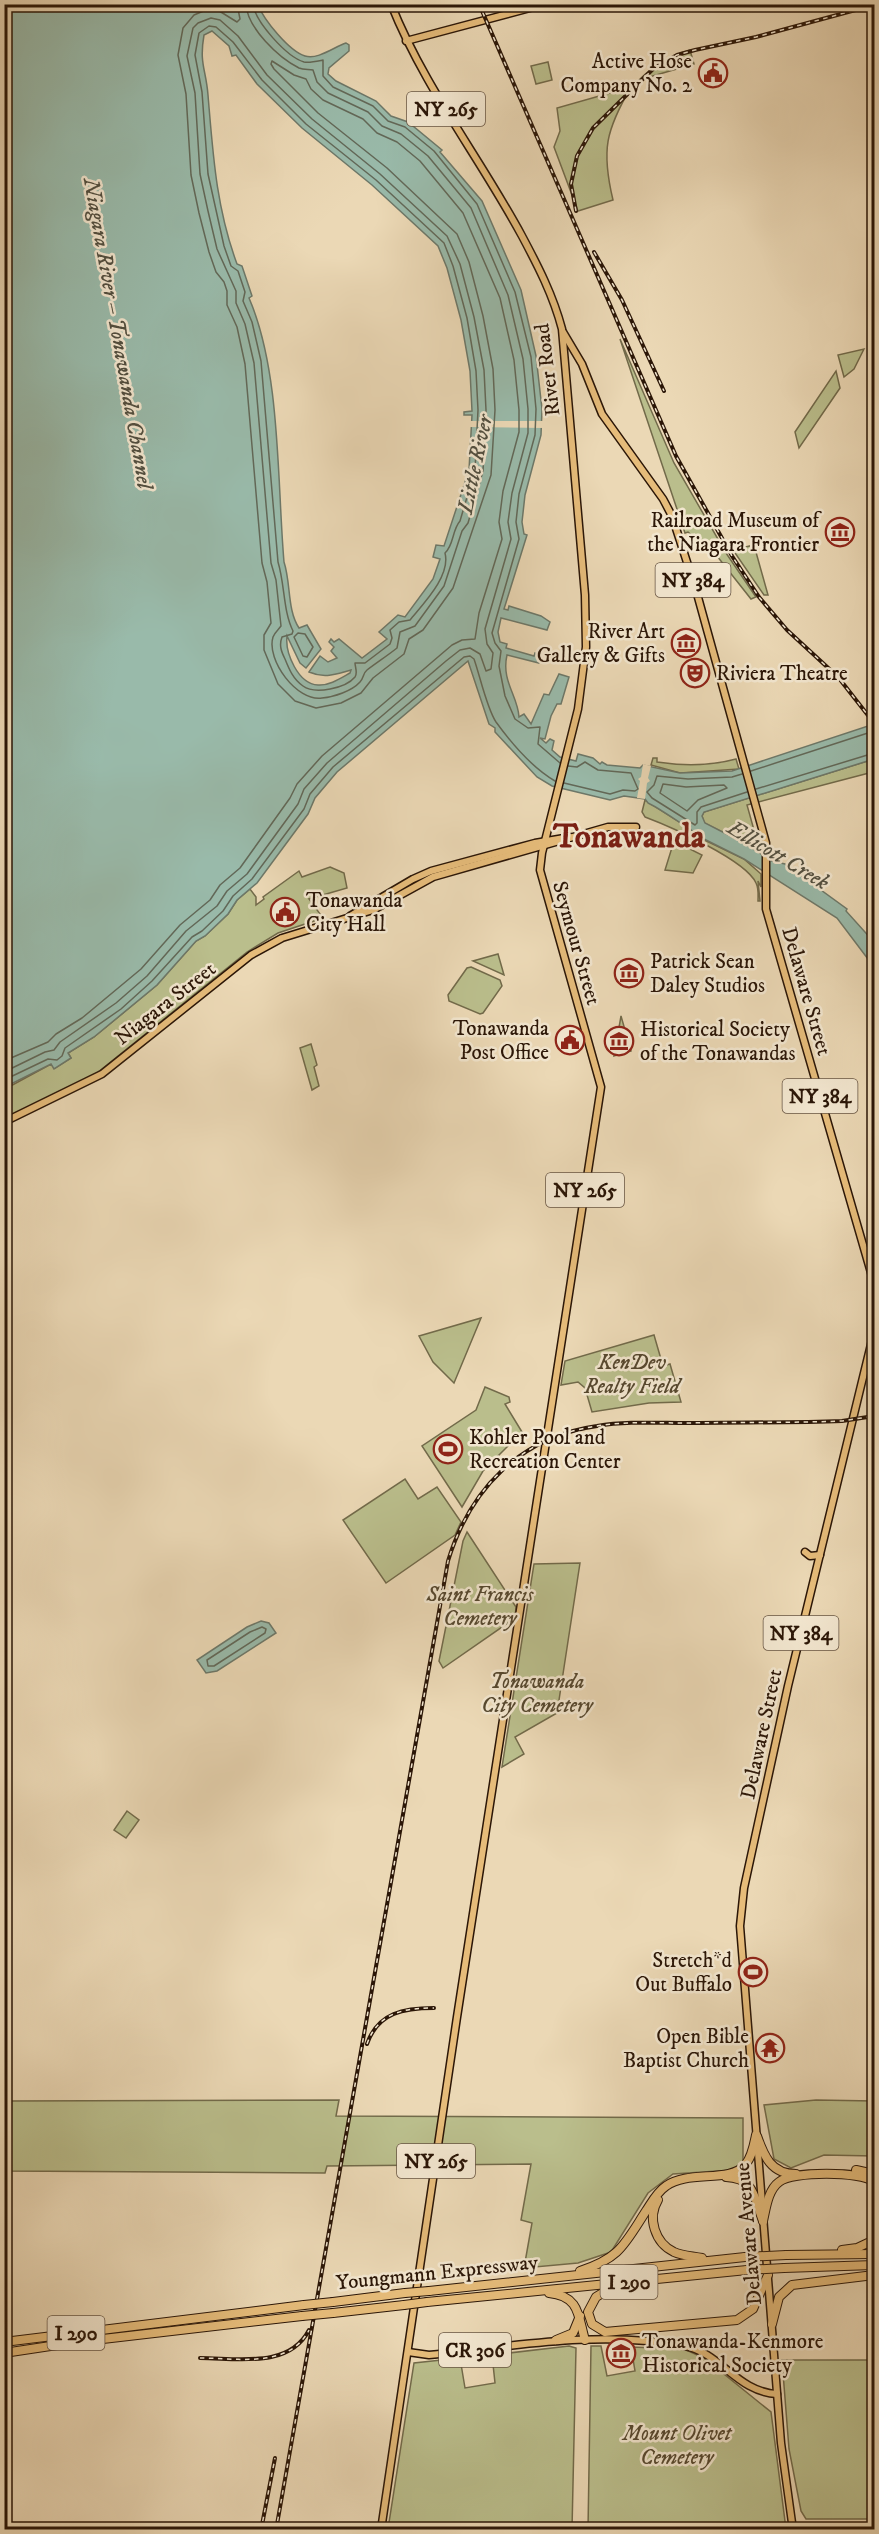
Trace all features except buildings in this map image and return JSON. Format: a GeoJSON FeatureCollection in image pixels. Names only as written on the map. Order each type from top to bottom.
{"type":"FeatureCollection","features":[{"type":"Feature","properties":{"kind":"highway"},"geometry":{"type":"LineString","coordinates":[[756,2135],[769,2162],[777,2170],[786,2174],[851,2170],[874,2174]]}},
{"type":"Feature","properties":{"kind":"highway"},"geometry":{"type":"LineString","coordinates":[[564,2276],[612,2258],[657,2194],[670,2183],[689,2177],[734,2173],[742,2169],[748,2161],[756,2135]]}},
{"type":"Feature","properties":{"kind":"highway"},"geometry":{"type":"LineString","coordinates":[[763,2220],[772,2191],[779,2182],[789,2178],[843,2173],[860,2175],[874,2182]]}},
{"type":"Feature","properties":{"kind":"highway"},"geometry":{"type":"LineString","coordinates":[[712,2260],[674,2252],[658,2237],[653,2221],[654,2206],[668,2188],[690,2180],[740,2178],[748,2183],[752,2190],[763,2220]]}},
{"type":"Feature","properties":{"kind":"highway"},"geometry":{"type":"LineString","coordinates":[[819,2254],[858,2248],[874,2240]]}},
{"type":"Feature","properties":{"kind":"highway","name":"Youngmann Expressway"},"geometry":{"type":"LineString","coordinates":[[4,2342],[304,2305],[712,2260],[786,2255],[874,2254]]}},
{"type":"Feature","properties":{"kind":"highway","name":"Youngmann Expressway"},"geometry":{"type":"LineString","coordinates":[[4,2353],[77,2342],[427,2302],[747,2270],[874,2265]]}},
{"type":"Feature","properties":{"kind":"highway"},"geometry":{"type":"LineString","coordinates":[[511,2294],[556,2294],[584,2313],[592,2324],[607,2332],[730,2322],[743,2318],[753,2309],[768,2275]]}},
{"type":"Feature","properties":{"kind":"highway"},"geometry":{"type":"LineString","coordinates":[[771,2324],[780,2295],[792,2285],[874,2275]]}},
{"type":"Feature","properties":{"kind":"highway"},"geometry":{"type":"LineString","coordinates":[[556,2340],[573,2333],[584,2313],[600,2293],[630,2282]]}},
{"type":"Feature","properties":{"kind":"highway"},"geometry":{"type":"LineString","coordinates":[[584,2313],[585,2340]]}},
{"type":"Feature","properties":{"kind":"main road","name":"River Road"},"geometry":{"type":"LineString","coordinates":[[391,4],[406,41],[423,73],[488,176],[526,243],[550,290],[562,328],[586,614],[584,672],[562,771]]}},
{"type":"Feature","properties":{"kind":"main road"},"geometry":{"type":"LineString","coordinates":[[406,41],[545,4]]}},
{"type":"Feature","properties":{"kind":"main road","name":"Delaware Street"},"geometry":{"type":"LineString","coordinates":[[562,328],[582,364],[602,414],[663,499],[672,516],[696,590],[765,843],[766,909],[874,1283]]}},
{"type":"Feature","properties":{"kind":"main road","name":"Seymour Street"},"geometry":{"type":"LineString","coordinates":[[408,2352],[455,2027],[601,1087],[540,873],[544,844],[562,771]]}},
{"type":"Feature","properties":{"kind":"main road","name":"Niagara Street"},"geometry":{"type":"LineString","coordinates":[[4,1122],[102,1074],[266,946],[284,937],[348,917],[422,875],[611,826],[636,827]]}},
{"type":"Feature","properties":{"kind":"main road","name":"Delaware Street"},"geometry":{"type":"LineString","coordinates":[[740,1936],[744,1888],[788,1686],[874,1332]]}},
{"type":"Feature","properties":{"kind":"main road"},"geometry":{"type":"LineString","coordinates":[[805,1552],[810,1556],[820,1555]]}},
{"type":"Feature","properties":{"kind":"main road","name":"Delaware Avenue"},"geometry":{"type":"LineString","coordinates":[[740,1936],[777,2394],[794,2529]]}},
{"type":"Feature","properties":{"kind":"main road","name":"CR 306"},"geometry":{"type":"LineString","coordinates":[[408,2352],[429,2355],[556,2340],[640,2342],[687,2346],[708,2356],[750,2388],[777,2394]]}},
{"type":"Feature","properties":{"kind":"main road","name":"NY 265"},"geometry":{"type":"LineString","coordinates":[[381,2529],[408,2352]]}},
{"type":"Feature","properties":{"kind":"green space"},"geometry":{"type":"Polygon","coordinates":[[[690,50],[694,64],[639,80],[662,62],[690,50]]]}},
{"type":"Feature","properties":{"kind":"green space"},"geometry":{"type":"Polygon","coordinates":[[[548,62],[552,80],[536,84],[531,66],[548,62]]]}},
{"type":"Feature","properties":{"kind":"green space"},"geometry":{"type":"Polygon","coordinates":[[[631,87],[616,116],[608,141],[607,167],[613,200],[578,211],[554,147],[560,131],[557,108],[631,87]]]}},
{"type":"Feature","properties":{"kind":"green space"},"geometry":{"type":"Polygon","coordinates":[[[620,339],[674,463],[726,553],[756,597],[751,599],[717,556],[688,532],[685,533],[620,339]]]}},
{"type":"Feature","properties":{"kind":"green space"},"geometry":{"type":"Polygon","coordinates":[[[864,349],[854,369],[844,377],[838,355],[864,349]]]}},
{"type":"Feature","properties":{"kind":"green space"},"geometry":{"type":"Polygon","coordinates":[[[836,371],[840,388],[799,448],[795,432],[836,371]]]}},
{"type":"Feature","properties":{"kind":"green space"},"geometry":{"type":"Polygon","coordinates":[[[754,545],[768,595],[764,595],[733,550],[754,545]]]}},
{"type":"Feature","properties":{"kind":"green space"},"geometry":{"type":"Polygon","coordinates":[[[653,758],[657,758],[657,762],[687,765],[736,759],[739,769],[680,773],[651,765],[653,758]]]}},
{"type":"Feature","properties":{"kind":"green space"},"geometry":{"type":"Polygon","coordinates":[[[874,759],[874,771],[869,773],[747,805],[754,830],[744,843],[704,823],[702,816],[704,812],[874,759]]]}},
{"type":"Feature","properties":{"kind":"green space"},"geometry":{"type":"Polygon","coordinates":[[[645,800],[697,833],[700,838],[744,859],[761,874],[761,887],[758,881],[760,901],[758,901],[756,883],[738,864],[706,845],[645,817],[642,812],[645,800]]]}},
{"type":"Feature","properties":{"kind":"green space"},"geometry":{"type":"Polygon","coordinates":[[[674,841],[702,855],[693,873],[665,870],[674,841]]]}},
{"type":"Feature","properties":{"kind":"green space"},"geometry":{"type":"Polygon","coordinates":[[[330,867],[344,873],[347,888],[309,899],[323,918],[278,933],[247,952],[97,1073],[5,1119],[5,1089],[51,1064],[55,1068],[71,1058],[68,1053],[94,1037],[157,985],[196,941],[205,936],[228,914],[237,900],[250,889],[256,897],[256,905],[264,899],[263,897],[299,871],[302,877],[330,867]]]}},
{"type":"Feature","properties":{"kind":"green space"},"geometry":{"type":"Polygon","coordinates":[[[498,954],[504,975],[473,961],[498,954]]]}},
{"type":"Feature","properties":{"kind":"green space"},"geometry":{"type":"Polygon","coordinates":[[[471,967],[500,980],[502,986],[480,1014],[449,1001],[448,995],[467,968],[471,967]]]}},
{"type":"Feature","properties":{"kind":"green space"},"geometry":{"type":"Polygon","coordinates":[[[621,1016],[631,1051],[614,1056],[621,1016]]]}},
{"type":"Feature","properties":{"kind":"green space"},"geometry":{"type":"Polygon","coordinates":[[[311,1044],[317,1065],[314,1067],[319,1086],[312,1090],[300,1048],[311,1044]]]}},
{"type":"Feature","properties":{"kind":"green space"},"geometry":{"type":"Polygon","coordinates":[[[481,1318],[454,1383],[433,1362],[419,1336],[481,1318]]]}},
{"type":"Feature","properties":{"kind":"green space","name":"KenDev Realty Field"},"geometry":{"type":"Polygon","coordinates":[[[654,1335],[663,1366],[670,1364],[681,1402],[649,1403],[592,1412],[585,1388],[578,1382],[561,1385],[565,1361],[654,1335]]]}},
{"type":"Feature","properties":{"kind":"green space"},"geometry":{"type":"Polygon","coordinates":[[[485,1387],[509,1397],[510,1402],[505,1404],[522,1432],[483,1471],[462,1507],[422,1446],[476,1410],[485,1387]]]}},
{"type":"Feature","properties":{"kind":"green space"},"geometry":{"type":"Polygon","coordinates":[[[405,1479],[418,1499],[437,1487],[461,1522],[455,1535],[386,1583],[343,1520],[405,1479]]]}},
{"type":"Feature","properties":{"kind":"green space","name":"Saint Francis Cemetery"},"geometry":{"type":"Polygon","coordinates":[[[467,1532],[516,1607],[515,1618],[443,1668],[439,1661],[463,1541],[467,1532]]]}},
{"type":"Feature","properties":{"kind":"green space","name":"Tonawanda City Cemetery"},"geometry":{"type":"Polygon","coordinates":[[[580,1563],[557,1713],[515,1737],[524,1754],[502,1767],[534,1564],[580,1563]]]}},
{"type":"Feature","properties":{"kind":"green space"},"geometry":{"type":"Polygon","coordinates":[[[127,1811],[139,1820],[126,1838],[114,1830],[127,1811]]]}},
{"type":"Feature","properties":{"kind":"green space"},"geometry":{"type":"Polygon","coordinates":[[[339,2100],[336,2116],[743,2118],[743,2161],[733,2170],[673,2174],[648,2193],[611,2252],[578,2263],[524,2268],[532,2223],[521,2220],[531,2164],[327,2166],[325,2173],[5,2171],[5,2101],[339,2100]]]}},
{"type":"Feature","properties":{"kind":"green space"},"geometry":{"type":"Polygon","coordinates":[[[816,2100],[874,2101],[874,2156],[824,2155],[791,2168],[774,2159],[764,2105],[816,2100]]]}},
{"type":"Feature","properties":{"kind":"green space","name":"Mount Olivet Cemetery"},"geometry":{"type":"Polygon","coordinates":[[[569,2346],[576,2348],[572,2529],[388,2529],[414,2363],[460,2358],[465,2388],[495,2383],[492,2355],[569,2346]]]}},
{"type":"Feature","properties":{"kind":"green space","name":"Mount Olivet Cemetery"},"geometry":{"type":"Polygon","coordinates":[[[591,2346],[601,2346],[607,2376],[635,2371],[631,2347],[684,2349],[704,2358],[771,2412],[786,2529],[588,2529],[591,2346]]]}},
{"type":"Feature","properties":{"kind":"green space"},"geometry":{"type":"Polygon","coordinates":[[[782,2360],[874,2360],[874,2519],[806,2519],[801,2511],[789,2449],[782,2360]]]}},
{"type":"Feature","properties":{"kind":"water"},"geometry":{"type":"Polygon","coordinates":[[[5,5],[258,5],[278,34],[292,48],[305,56],[315,56],[346,43],[349,45],[349,51],[329,68],[328,74],[336,81],[376,101],[391,116],[408,122],[442,150],[440,152],[482,201],[521,290],[536,356],[542,409],[541,435],[525,495],[522,522],[524,534],[527,535],[504,609],[508,610],[509,606],[541,616],[550,622],[547,630],[501,618],[498,632],[500,642],[507,644],[506,648],[534,656],[535,653],[541,655],[539,663],[507,655],[506,673],[519,717],[524,714],[531,724],[544,694],[549,695],[559,674],[569,677],[561,704],[557,704],[551,716],[545,739],[540,738],[546,743],[550,739],[554,741],[552,750],[560,757],[576,761],[578,754],[593,758],[600,764],[602,762],[607,765],[640,768],[643,765],[680,773],[732,771],[874,724],[874,759],[704,812],[702,816],[705,823],[744,843],[772,861],[785,864],[847,909],[846,911],[874,942],[874,967],[837,918],[744,859],[700,837],[645,799],[624,796],[610,800],[552,786],[537,777],[489,724],[468,661],[337,772],[315,798],[308,814],[257,883],[237,900],[228,914],[205,936],[196,941],[157,985],[94,1037],[68,1053],[71,1058],[54,1069],[51,1064],[5,1087],[5,5]],[[212,31],[204,35],[203,60],[216,180],[224,222],[237,264],[242,266],[252,296],[249,298],[267,359],[276,427],[284,562],[291,605],[299,628],[307,625],[321,649],[306,668],[300,663],[287,636],[288,651],[294,666],[304,679],[322,685],[339,679],[351,670],[325,675],[309,672],[320,656],[328,662],[337,658],[331,651],[334,647],[329,642],[331,639],[334,642],[339,639],[362,658],[387,639],[379,632],[398,615],[405,617],[433,579],[440,559],[433,557],[436,545],[444,546],[469,470],[472,415],[464,415],[464,412],[472,411],[470,371],[461,320],[447,268],[438,246],[372,185],[302,128],[257,84],[236,55],[232,56],[229,46],[212,31]]]}},
{"type":"Feature","properties":{"kind":"water"},"geometry":{"type":"Polygon","coordinates":[[[261,1621],[269,1623],[276,1633],[217,1671],[206,1673],[197,1660],[247,1627],[261,1621]]]}},
{"type":"Feature","properties":{"kind":"pier"},"geometry":{"type":"Polygon","coordinates":[[[469,421],[545,421],[545,428],[468,427],[469,421]]]}},
{"type":"Feature","properties":{"kind":"pier"},"geometry":{"type":"Polygon","coordinates":[[[643,764],[651,766],[645,799],[637,798],[640,781],[638,779],[641,777],[643,764]]]}},
{"type":"Feature","properties":{"kind":"railway"},"geometry":{"type":"LineString","coordinates":[[479,4],[676,456],[732,556],[759,597],[787,630],[838,677],[874,723]]}},
{"type":"Feature","properties":{"kind":"railway"},"geometry":{"type":"LineString","coordinates":[[576,211],[571,184],[577,156],[593,128],[654,68],[677,55],[756,37],[874,5]]}},
{"type":"Feature","properties":{"kind":"railway"},"geometry":{"type":"LineString","coordinates":[[594,252],[622,300],[664,391]]}},
{"type":"Feature","properties":{"kind":"railway"},"geometry":{"type":"LineString","coordinates":[[276,2530],[448,1561],[470,1511],[502,1471],[522,1455],[544,1442],[569,1432],[619,1423],[823,1422],[874,1416]]}},
{"type":"Feature","properties":{"kind":"railway"},"geometry":{"type":"LineString","coordinates":[[367,2044],[378,2025],[394,2014],[413,2009],[434,2008]]}},
{"type":"Feature","properties":{"kind":"railway"},"geometry":{"type":"LineString","coordinates":[[200,2358],[261,2359],[275,2356],[289,2351],[309,2330]]}},
{"type":"Feature","properties":{"kind":"railway"},"geometry":{"type":"LineString","coordinates":[[261,2530],[275,2458]]}},
{"type":"Feature","properties":{"kind":"place","name":"Active Hose Company No. 2"},"geometry":{"type":"Point","coordinates":[713,73]}},
{"type":"Feature","properties":{"kind":"place","name":"Railroad Museum of the Niagara Frontier"},"geometry":{"type":"Point","coordinates":[840,532]}},
{"type":"Feature","properties":{"kind":"place","name":"River Art Gallery & Gifts"},"geometry":{"type":"Point","coordinates":[686,643]}},
{"type":"Feature","properties":{"kind":"place","name":"Riviera Theatre"},"geometry":{"type":"Point","coordinates":[695,673]}},
{"type":"Feature","properties":{"kind":"place","name":"Tonawanda City Hall"},"geometry":{"type":"Point","coordinates":[285,912]}},
{"type":"Feature","properties":{"kind":"place","name":"Patrick Sean Daley Studios"},"geometry":{"type":"Point","coordinates":[629,973]}},
{"type":"Feature","properties":{"kind":"place","name":"Tonawanda Post Office"},"geometry":{"type":"Point","coordinates":[570,1040]}},
{"type":"Feature","properties":{"kind":"place","name":"Historical Society of the Tonawandas"},"geometry":{"type":"Point","coordinates":[619,1041]}},
{"type":"Feature","properties":{"kind":"place","name":"Kohler Pool and Recreation Center"},"geometry":{"type":"Point","coordinates":[448,1449]}},
{"type":"Feature","properties":{"kind":"place","name":"Stretch*d Out Buffalo"},"geometry":{"type":"Point","coordinates":[753,1972]}},
{"type":"Feature","properties":{"kind":"place","name":"Open Bible Baptist Church"},"geometry":{"type":"Point","coordinates":[770,2048]}},
{"type":"Feature","properties":{"kind":"place","name":"Tonawanda-Kenmore Historical Society"},"geometry":{"type":"Point","coordinates":[621,2353]}},
{"type":"Feature","properties":{"kind":"district","name":"Tonawanda"},"geometry":{"type":"Point","coordinates":[629,835]}},
{"type":"Feature","properties":{"kind":"water label","name":"Niagara River – Tonawanda Channel"},"geometry":{"type":"Point","coordinates":[119,333]}},
{"type":"Feature","properties":{"kind":"water label","name":"Little River"},"geometry":{"type":"Point","coordinates":[474,464]}},
{"type":"Feature","properties":{"kind":"water label","name":"Ellicott Creek"},"geometry":{"type":"Point","coordinates":[779,854]}}]}
